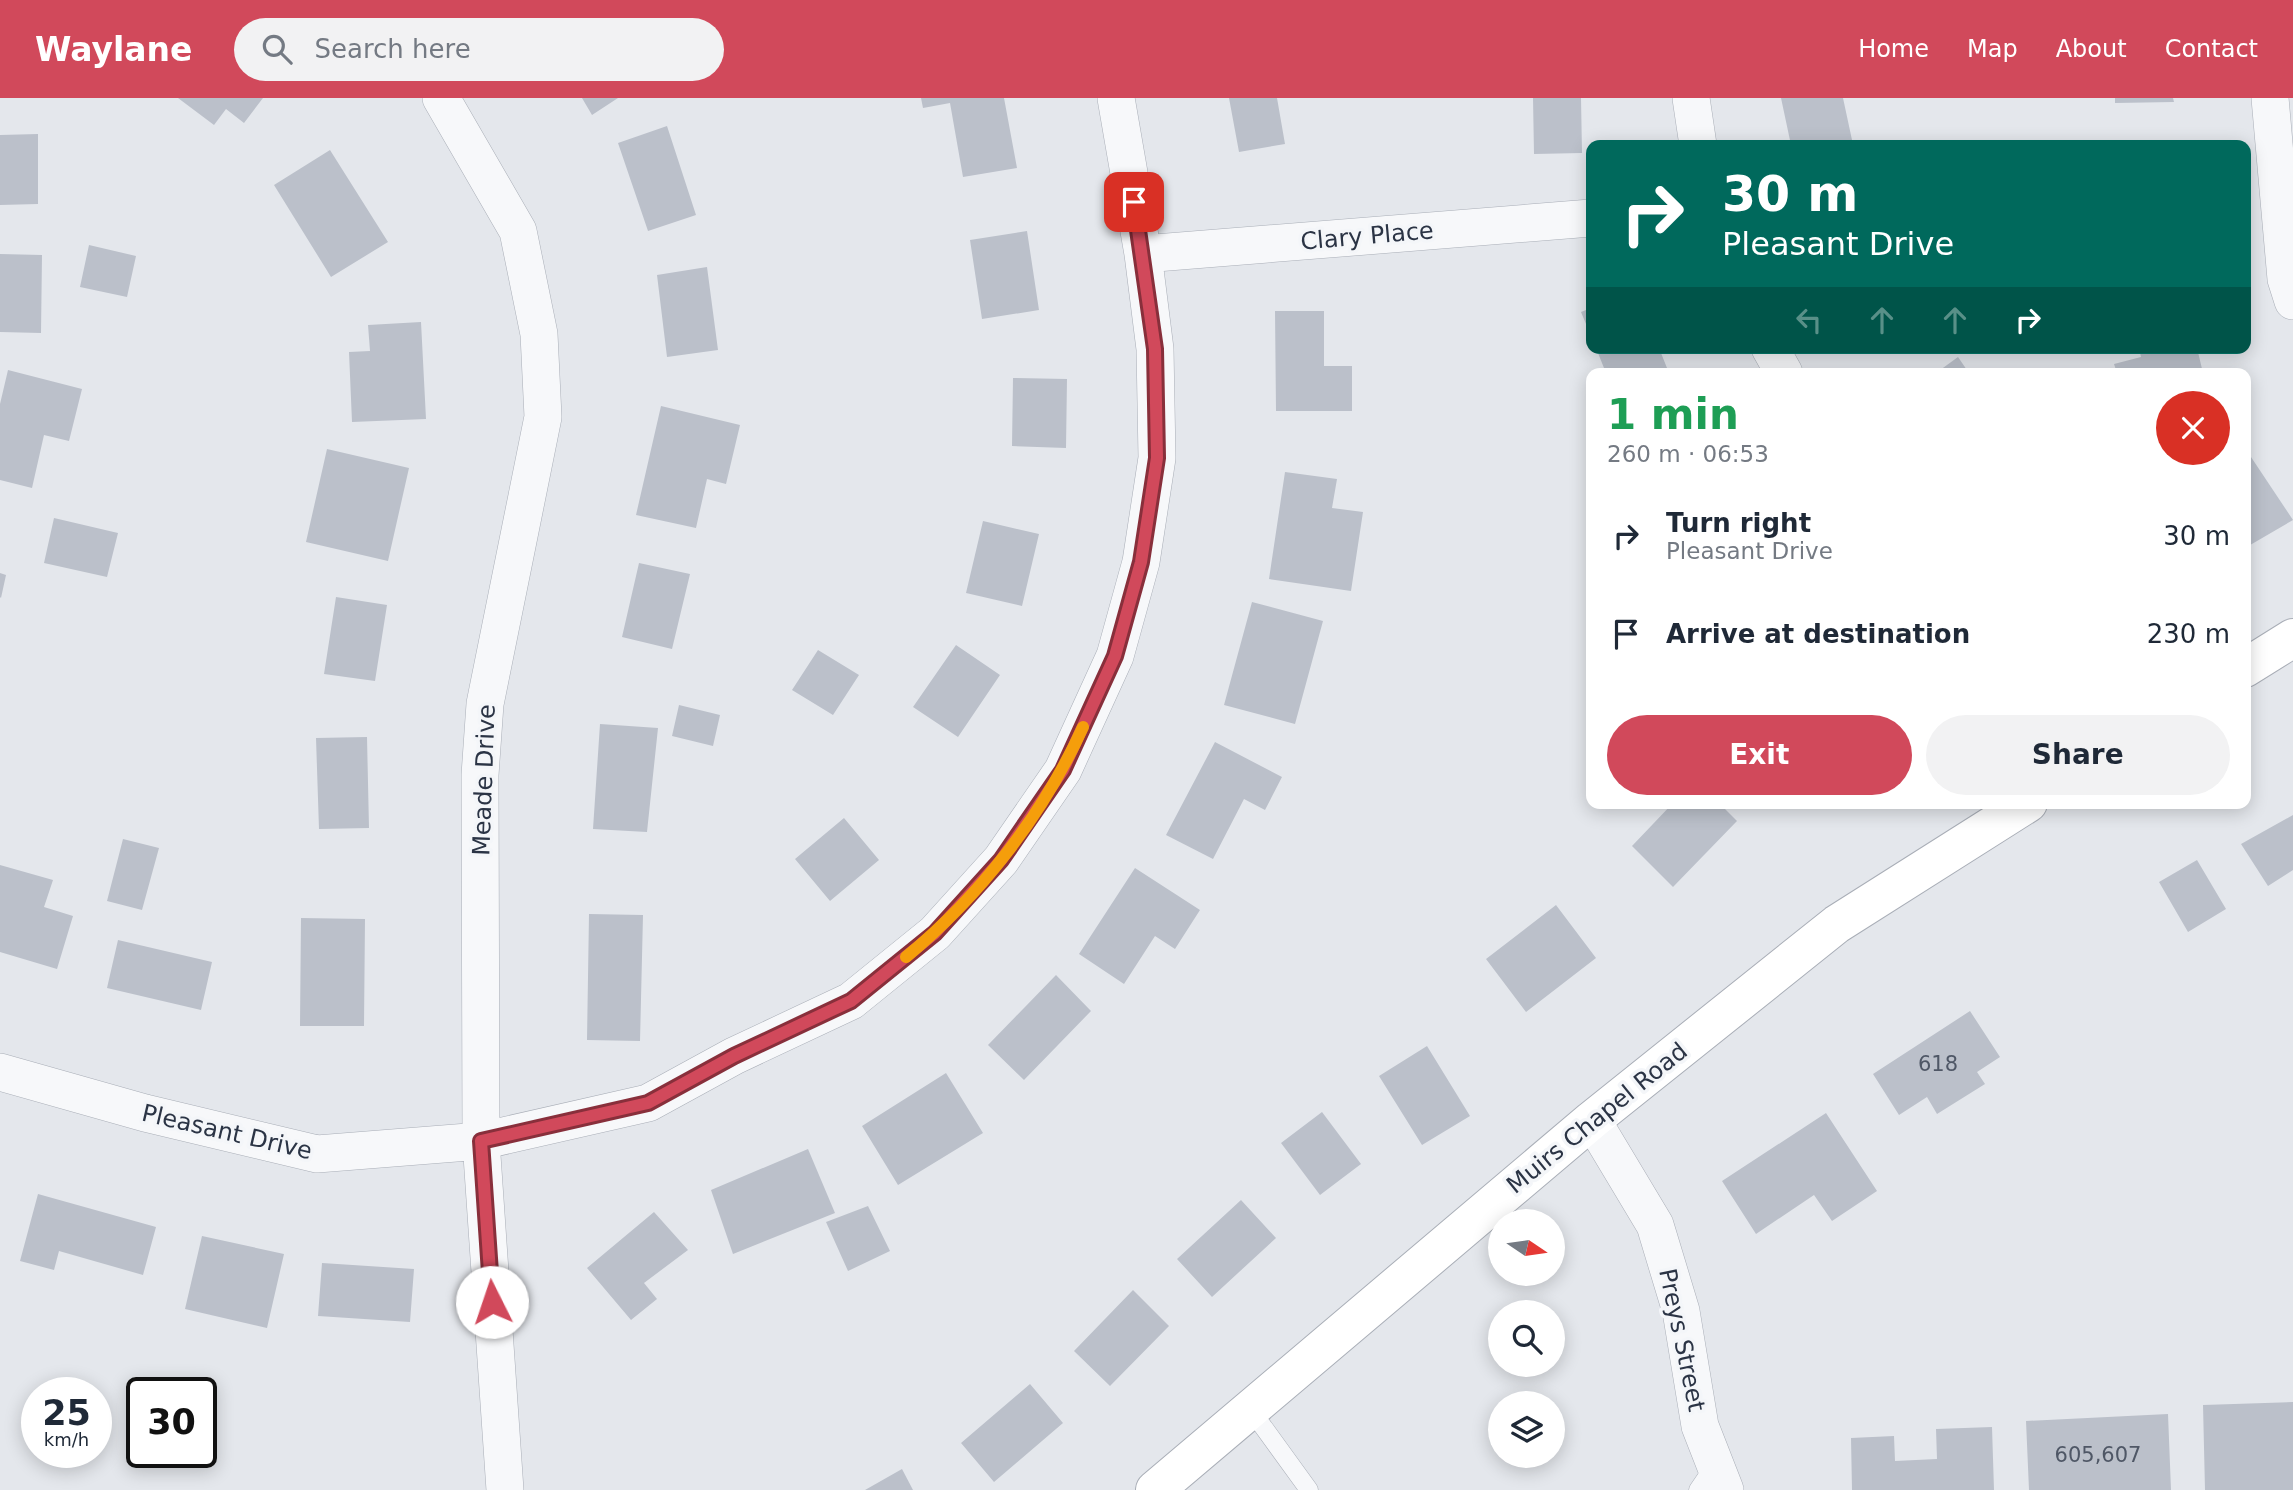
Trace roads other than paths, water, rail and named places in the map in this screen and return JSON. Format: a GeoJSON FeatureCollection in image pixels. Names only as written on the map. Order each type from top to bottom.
{"type":"FeatureCollection","features":[{"type":"Feature","properties":{"kind":"main road"},"geometry":{"type":"LineString","coordinates":[[2251,664],[2293,638]]}},
{"type":"Feature","properties":{"kind":"main road","name":"Muirs Chapel Road"},"geometry":{"type":"LineString","coordinates":[[1155,1490],[1592,1120],[1837,924],[2019,809]]}},
{"type":"Feature","properties":{"kind":"street","name":"Meade Drive"},"geometry":{"type":"LineString","coordinates":[[442,98],[518,231],[539,334],[543,417],[485,704],[480,775],[481,1141],[505,1490]]}},
{"type":"Feature","properties":{"kind":"street","name":"Pleasant Drive"},"geometry":{"type":"LineString","coordinates":[[0,1072],[145,1114],[317,1154],[481,1141],[648,1103],[734,1056],[851,1001],[935,933],[1001,860],[1063,770],[1115,656],[1141,562],[1157,458],[1155,349],[1143,254],[1116,98]]}},
{"type":"Feature","properties":{"kind":"street"},"geometry":{"type":"LineString","coordinates":[[1691,98],[1697,140]]}},
{"type":"Feature","properties":{"kind":"street"},"geometry":{"type":"LineString","coordinates":[[2270,98],[2286,279],[2293,301]]}},
{"type":"Feature","properties":{"kind":"street","name":"Clary Place"},"geometry":{"type":"LineString","coordinates":[[1143,254],[1586,218]]}},
{"type":"Feature","properties":{"kind":"street","name":"Preys Street"},"geometry":{"type":"LineString","coordinates":[[1592,1120],[1655,1225],[1681,1311],[1700,1426],[1713,1482]]}},
{"type":"Feature","properties":{"kind":"lane"},"geometry":{"type":"LineString","coordinates":[[1251,1410],[1309,1490]]}}]}
